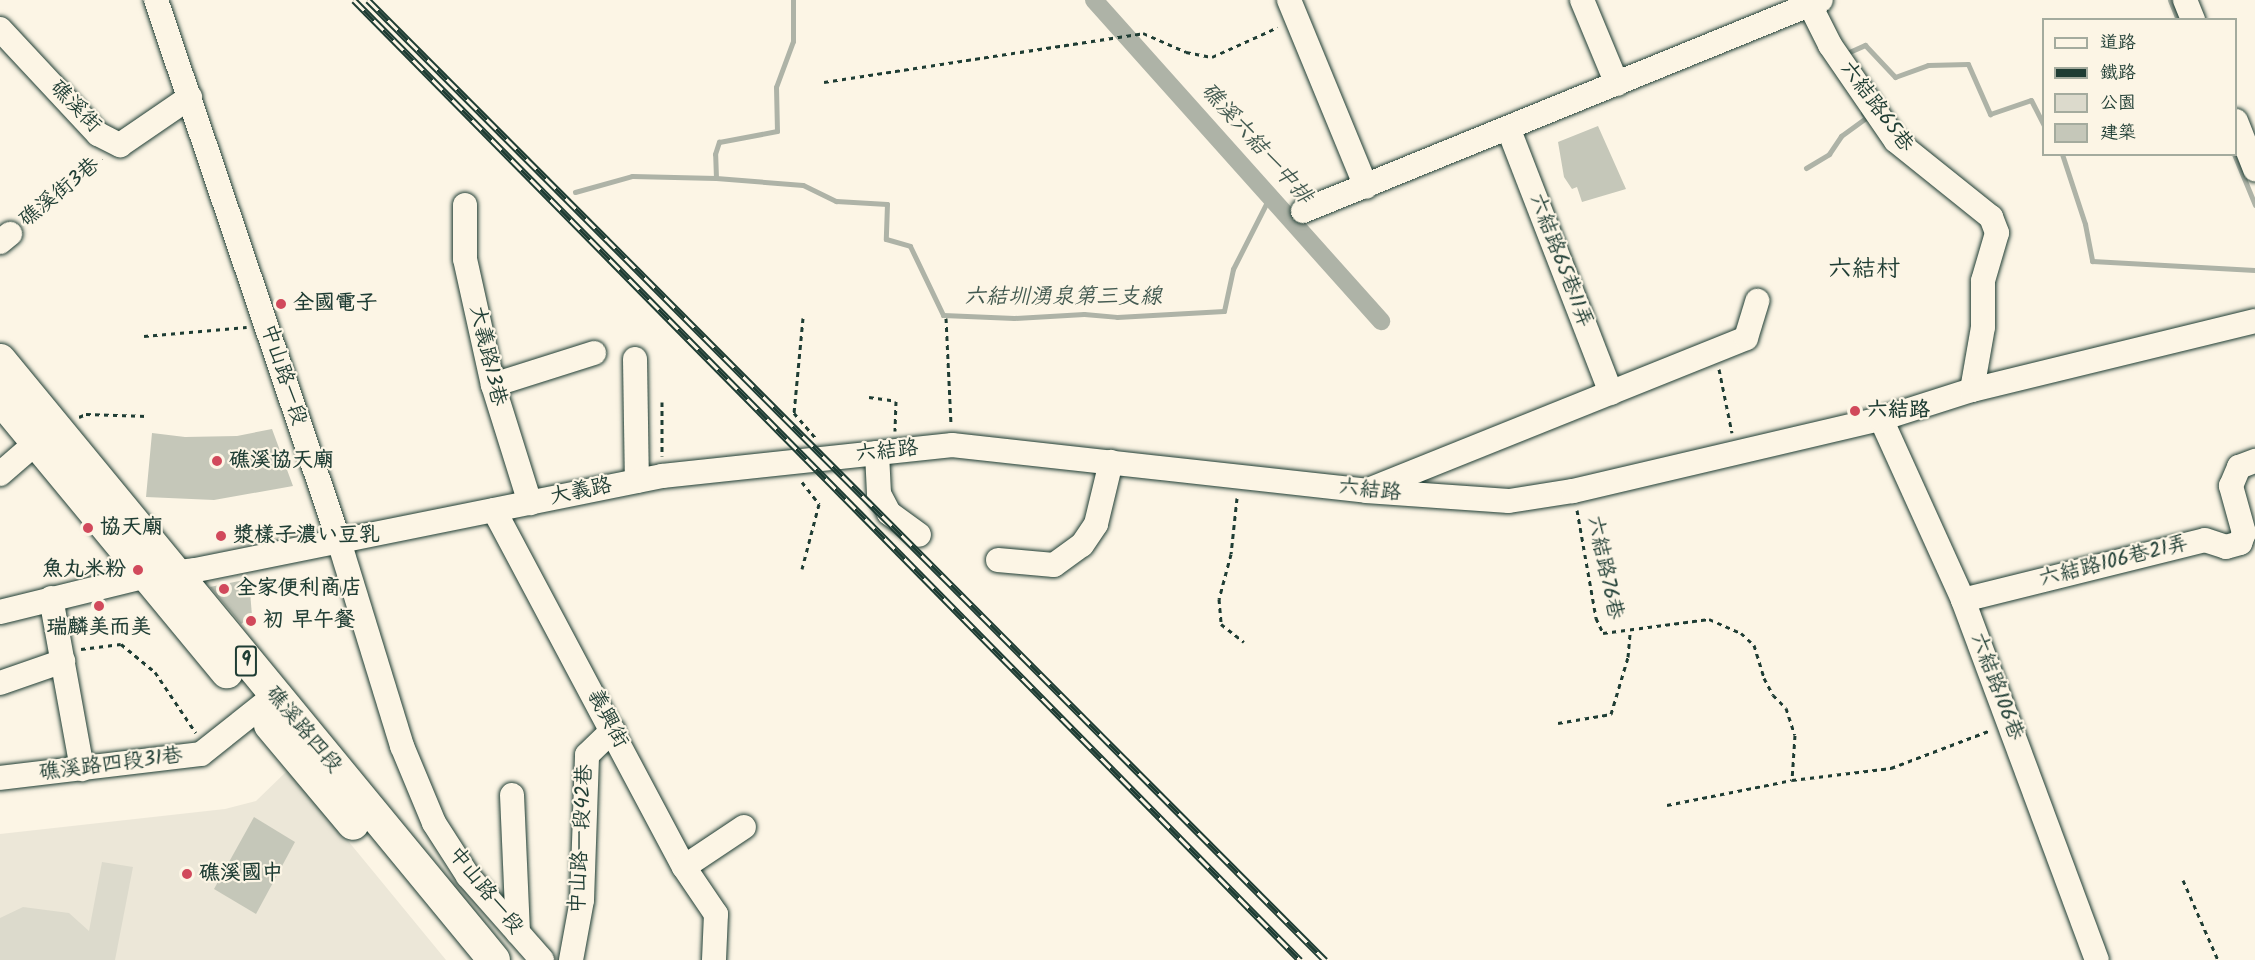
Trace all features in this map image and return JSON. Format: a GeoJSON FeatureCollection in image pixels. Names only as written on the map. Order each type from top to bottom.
{"type":"FeatureCollection","features":[{"type":"Feature","properties":{"kind":"main road","name":"礁溪路四段"},"geometry":{"type":"LineString","coordinates":[[0,360],[46,435],[266,703],[470,960]]}},
{"type":"Feature","properties":{"kind":"main road","name":"礁溪路四段"},"geometry":{"type":"LineString","coordinates":[[0,398],[46,435]]}},
{"type":"Feature","properties":{"kind":"main road","name":"礁溪路四段"},"geometry":{"type":"LineString","coordinates":[[266,703],[494,960]]}},
{"type":"Feature","properties":{"kind":"street","name":"中山路一段"},"geometry":{"type":"LineString","coordinates":[[156,0],[338,538],[402,746],[434,823],[468,876],[542,960]]}},
{"type":"Feature","properties":{"kind":"street"},"geometry":{"type":"LineString","coordinates":[[1582,0],[1617,84]]}},
{"type":"Feature","properties":{"kind":"street"},"geometry":{"type":"LineString","coordinates":[[2185,0],[2192,18]]}},
{"type":"Feature","properties":{"kind":"street"},"geometry":{"type":"LineString","coordinates":[[1303,211],[1509,130],[1815,2]]}},
{"type":"Feature","properties":{"kind":"street","name":"六結路65巷"},"geometry":{"type":"LineString","coordinates":[[1815,2],[1830,45],[1896,141],[1991,217],[1997,233],[1983,281],[1983,327],[1972,390]]}},
{"type":"Feature","properties":{"kind":"street"},"geometry":{"type":"LineString","coordinates":[[1292,9],[1366,187]]}},
{"type":"Feature","properties":{"kind":"street","name":"礁溪街"},"geometry":{"type":"LineString","coordinates":[[0,28],[98,134],[120,145],[190,97]]}},
{"type":"Feature","properties":{"kind":"street"},"geometry":{"type":"LineString","coordinates":[[2237,126],[2255,169]]}},
{"type":"Feature","properties":{"kind":"street","name":"六結路65巷11弄"},"geometry":{"type":"LineString","coordinates":[[1509,130],[1611,393]]}},
{"type":"Feature","properties":{"kind":"street","name":"大義路13巷"},"geometry":{"type":"LineString","coordinates":[[465,205],[465,258],[493,386],[530,503]]}},
{"type":"Feature","properties":{"kind":"street"},"geometry":{"type":"LineString","coordinates":[[1366,491],[1715,353],[1746,338],[1757,301]]}},
{"type":"Feature","properties":{"kind":"street","name":"六結路"},"geometry":{"type":"LineString","coordinates":[[829,458],[952,445],[1475,502],[1509,501],[1574,491],[1881,419],[1972,390],[2252,330]]}},
{"type":"Feature","properties":{"kind":"street"},"geometry":{"type":"LineString","coordinates":[[493,386],[594,353]]}},
{"type":"Feature","properties":{"kind":"street"},"geometry":{"type":"LineString","coordinates":[[635,360],[637,481]]}},
{"type":"Feature","properties":{"kind":"street","name":"六結路106巷"},"geometry":{"type":"LineString","coordinates":[[1881,419],[1963,600],[2097,960]]}},
{"type":"Feature","properties":{"kind":"street"},"geometry":{"type":"LineString","coordinates":[[0,474],[46,435]]}},
{"type":"Feature","properties":{"kind":"street"},"geometry":{"type":"LineString","coordinates":[[886,452],[879,494],[889,513],[919,535]]}},
{"type":"Feature","properties":{"kind":"street","name":"大義路"},"geometry":{"type":"LineString","coordinates":[[0,612],[51,598],[160,574],[662,476],[829,458]]}},
{"type":"Feature","properties":{"kind":"street","name":"六結路106巷21弄"},"geometry":{"type":"LineString","coordinates":[[1963,600],[2205,540],[2226,547],[2240,543],[2244,533],[2231,486],[2239,467],[2255,461]]}},
{"type":"Feature","properties":{"kind":"street"},"geometry":{"type":"LineString","coordinates":[[998,560],[1054,565],[1082,545],[1096,524],[1111,462]]}},
{"type":"Feature","properties":{"kind":"street","name":"義興街"},"geometry":{"type":"LineString","coordinates":[[494,510],[684,867],[716,914],[714,960]]}},
{"type":"Feature","properties":{"kind":"street"},"geometry":{"type":"LineString","coordinates":[[51,598],[82,769]]}},
{"type":"Feature","properties":{"kind":"street"},"geometry":{"type":"LineString","coordinates":[[0,683],[62,657]]}},
{"type":"Feature","properties":{"kind":"street","name":"礁溪路四段31巷"},"geometry":{"type":"LineString","coordinates":[[0,778],[201,754],[266,703]]}},
{"type":"Feature","properties":{"kind":"street","name":"中山路一段42巷"},"geometry":{"type":"LineString","coordinates":[[571,960],[582,900],[587,755],[613,730]]}},
{"type":"Feature","properties":{"kind":"street"},"geometry":{"type":"LineString","coordinates":[[512,795],[518,933]]}},
{"type":"Feature","properties":{"kind":"street"},"geometry":{"type":"LineString","coordinates":[[684,867],[744,827]]}},
{"type":"Feature","properties":{"kind":"path"},"geometry":{"type":"LineString","coordinates":[[824,82],[1143,33],[1186,52],[1212,57],[1255,40],[1292,9]]}},
{"type":"Feature","properties":{"kind":"path","name":"礁溪街3巷"},"geometry":{"type":"LineString","coordinates":[[5,238],[120,145]]}},
{"type":"Feature","properties":{"kind":"path"},"geometry":{"type":"LineString","coordinates":[[803,318],[794,413],[829,458]]}},
{"type":"Feature","properties":{"kind":"path"},"geometry":{"type":"LineString","coordinates":[[946,318],[952,445]]}},
{"type":"Feature","properties":{"kind":"path"},"geometry":{"type":"LineString","coordinates":[[144,336],[266,325]]}},
{"type":"Feature","properties":{"kind":"path"},"geometry":{"type":"LineString","coordinates":[[1715,353],[1736,453]]}},
{"type":"Feature","properties":{"kind":"path"},"geometry":{"type":"LineString","coordinates":[[869,397],[896,401],[886,452]]}},
{"type":"Feature","properties":{"kind":"path"},"geometry":{"type":"LineString","coordinates":[[662,402],[662,476]]}},
{"type":"Feature","properties":{"kind":"path"},"geometry":{"type":"LineString","coordinates":[[46,435],[86,414],[147,416]]}},
{"type":"Feature","properties":{"kind":"path"},"geometry":{"type":"LineString","coordinates":[[786,463],[819,504],[802,569]]}},
{"type":"Feature","properties":{"kind":"path"},"geometry":{"type":"LineString","coordinates":[[1240,477],[1231,554],[1219,599],[1221,624],[1244,642]]}},
{"type":"Feature","properties":{"kind":"path","name":"六結路76巷"},"geometry":{"type":"LineString","coordinates":[[1574,491],[1596,618],[1603,633],[1630,632],[1709,619],[1725,624],[1747,639],[1754,645],[1773,695],[1786,708],[1795,735],[1792,780]]}},
{"type":"Feature","properties":{"kind":"path"},"geometry":{"type":"LineString","coordinates":[[1558,723],[1611,714],[1628,657],[1630,632]]}},
{"type":"Feature","properties":{"kind":"path"},"geometry":{"type":"LineString","coordinates":[[62,657],[112,642],[121,644],[155,672],[207,750]]}},
{"type":"Feature","properties":{"kind":"path"},"geometry":{"type":"LineString","coordinates":[[1666,805],[1792,780],[1891,768],[2010,723]]}},
{"type":"Feature","properties":{"kind":"path"},"geometry":{"type":"LineString","coordinates":[[2183,880],[2218,960]]}},
{"type":"Feature","properties":{"kind":"shaded area","name":"礁溪國中"},"geometry":{"type":"Polygon","coordinates":[[[289,769],[446,960],[0,960],[0,834],[225,809],[256,801],[289,769]]]}},
{"type":"Feature","properties":{"kind":"green space"},"geometry":{"type":"Polygon","coordinates":[[[102,862],[133,867],[115,960],[0,960],[0,918],[23,907],[69,913],[89,931],[102,862]]]}},
{"type":"Feature","properties":{"kind":"building"},"geometry":{"type":"Polygon","coordinates":[[[1598,126],[1626,189],[1582,202],[1577,187],[1572,189],[1564,177],[1558,142],[1598,126]]]}},
{"type":"Feature","properties":{"kind":"building","name":"礁溪協天廟"},"geometry":{"type":"Polygon","coordinates":[[[272,429],[293,486],[214,500],[146,497],[152,433],[185,437],[237,436],[272,429]]]}},
{"type":"Feature","properties":{"kind":"building"},"geometry":{"type":"Polygon","coordinates":[[[249,579],[252,616],[241,624],[210,587],[249,579]]]}},
{"type":"Feature","properties":{"kind":"building"},"geometry":{"type":"Polygon","coordinates":[[[254,817],[295,842],[256,914],[214,889],[254,817]]]}},
{"type":"Feature","properties":{"kind":"waterway"},"geometry":{"type":"LineString","coordinates":[[716,178],[715,154],[719,142],[777,131],[776,87],[793,41],[793,0]]}},
{"type":"Feature","properties":{"kind":"waterway","name":"礁溪六結一中排"},"geometry":{"type":"LineString","coordinates":[[1094,0],[1381,321]]}},
{"type":"Feature","properties":{"kind":"waterway"},"geometry":{"type":"LineString","coordinates":[[2170,0],[2177,18]]}},
{"type":"Feature","properties":{"kind":"waterway"},"geometry":{"type":"LineString","coordinates":[[1843,51],[1847,53],[1865,45],[1895,77],[1928,65],[1968,64],[1990,114],[2031,100],[2042,122]]}},
{"type":"Feature","properties":{"kind":"waterway"},"geometry":{"type":"LineString","coordinates":[[1806,168],[1829,154],[1841,136],[1866,118],[1863,113]]}},
{"type":"Feature","properties":{"kind":"waterway"},"geometry":{"type":"LineString","coordinates":[[2063,156],[2085,224],[2092,261],[2255,270]]}},
{"type":"Feature","properties":{"kind":"waterway"},"geometry":{"type":"LineString","coordinates":[[2235,156],[2255,205]]}},
{"type":"Feature","properties":{"kind":"waterway","name":"六結圳湧泉第三支線"},"geometry":{"type":"LineString","coordinates":[[575,192],[632,176],[716,178],[803,185],[836,201],[887,204],[886,239],[910,246],[943,315],[1014,318],[1084,314],[1117,317],[1224,311],[1233,269],[1270,196]]}},
{"type":"Feature","properties":{"kind":"railway"},"geometry":{"type":"LineString","coordinates":[[354,0],[1300,960]]}},
{"type":"Feature","properties":{"kind":"railway"},"geometry":{"type":"LineString","coordinates":[[368,0],[1325,960]]}},
{"type":"Feature","properties":{"kind":"place","name":"全國電子"},"geometry":{"type":"Point","coordinates":[281,304]}},
{"type":"Feature","properties":{"kind":"place","name":"六結路"},"geometry":{"type":"Point","coordinates":[1855,411]}},
{"type":"Feature","properties":{"kind":"place","name":"礁溪協天廟"},"geometry":{"type":"Point","coordinates":[217,461]}},
{"type":"Feature","properties":{"kind":"place","name":"協天廟"},"geometry":{"type":"Point","coordinates":[88,528]}},
{"type":"Feature","properties":{"kind":"place","name":"漿樣子濃い豆乳"},"geometry":{"type":"Point","coordinates":[221,536]}},
{"type":"Feature","properties":{"kind":"place","name":"魚丸米粉"},"geometry":{"type":"Point","coordinates":[138,570]}},
{"type":"Feature","properties":{"kind":"place","name":"全家便利商店"},"geometry":{"type":"Point","coordinates":[224,589]}},
{"type":"Feature","properties":{"kind":"place","name":"瑞麟美而美"},"geometry":{"type":"Point","coordinates":[99,606]}},
{"type":"Feature","properties":{"kind":"place","name":"初 早午餐"},"geometry":{"type":"Point","coordinates":[251,621]}},
{"type":"Feature","properties":{"kind":"place","name":"礁溪國中"},"geometry":{"type":"Point","coordinates":[187,874]}},
{"type":"Feature","properties":{"kind":"district","name":"六結村"},"geometry":{"type":"Point","coordinates":[1864,270]}}]}
